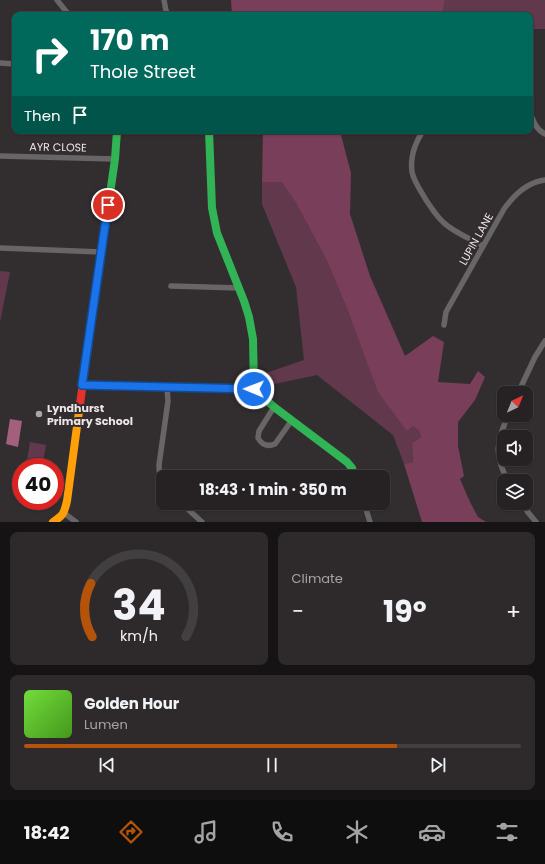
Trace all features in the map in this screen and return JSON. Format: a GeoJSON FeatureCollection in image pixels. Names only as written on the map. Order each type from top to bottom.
{"type":"FeatureCollection","features":[{"type":"Feature","properties":{"kind":"street"},"geometry":{"type":"LineString","coordinates":[[56,0],[66,12]]}},
{"type":"Feature","properties":{"kind":"street"},"geometry":{"type":"LineString","coordinates":[[164,0],[166,12]]}},
{"type":"Feature","properties":{"kind":"street"},"geometry":{"type":"LineString","coordinates":[[0,63],[12,64]]}},
{"type":"Feature","properties":{"kind":"street"},"geometry":{"type":"LineString","coordinates":[[533,121],[537,128],[545,134]]}},
{"type":"Feature","properties":{"kind":"street"},"geometry":{"type":"LineString","coordinates":[[53,522],[64,513],[68,501],[82,385],[116,159],[117,134]]}},
{"type":"Feature","properties":{"kind":"street"},"geometry":{"type":"LineString","coordinates":[[209,134],[212,208],[217,233],[249,317],[252,339],[254,389]]}},
{"type":"Feature","properties":{"kind":"street"},"geometry":{"type":"LineString","coordinates":[[421,134],[413,149],[412,172],[418,185],[436,215],[444,223],[483,246]]}},
{"type":"Feature","properties":{"kind":"street","name":"AYR CLOSE"},"geometry":{"type":"LineString","coordinates":[[0,156],[116,159]]}},
{"type":"Feature","properties":{"kind":"street","name":"LUPIN LANE"},"geometry":{"type":"LineString","coordinates":[[444,325],[446,312],[504,209],[512,198],[527,186],[538,181],[545,180]]}},
{"type":"Feature","properties":{"kind":"street"},"geometry":{"type":"LineString","coordinates":[[0,248],[102,252]]}},
{"type":"Feature","properties":{"kind":"street"},"geometry":{"type":"LineString","coordinates":[[171,286],[239,288]]}},
{"type":"Feature","properties":{"kind":"street"},"geometry":{"type":"LineString","coordinates":[[521,386],[535,357],[545,341]]}},
{"type":"Feature","properties":{"kind":"street"},"geometry":{"type":"LineString","coordinates":[[82,385],[254,389],[274,407],[347,462],[353,470]]}},
{"type":"Feature","properties":{"kind":"street"},"geometry":{"type":"LineString","coordinates":[[159,470],[168,401],[167,387]]}},
{"type":"Feature","properties":{"kind":"street"},"geometry":{"type":"LineString","coordinates":[[274,407],[258,431],[258,438],[262,444],[269,446],[275,444],[292,420]]}},
{"type":"Feature","properties":{"kind":"street"},"geometry":{"type":"LineString","coordinates":[[505,422],[499,438],[498,454],[505,474]]}},
{"type":"Feature","properties":{"kind":"street"},"geometry":{"type":"LineString","coordinates":[[189,510],[202,522]]}},
{"type":"Feature","properties":{"kind":"street"},"geometry":{"type":"LineString","coordinates":[[366,510],[370,522]]}},
{"type":"Feature","properties":{"kind":"street"},"geometry":{"type":"LineString","coordinates":[[527,510],[536,522]]}},
{"type":"Feature","properties":{"kind":"street"},"geometry":{"type":"LineString","coordinates":[[64,513],[76,522]]}},
{"type":"Feature","properties":{"kind":"shaded area"},"geometry":{"type":"Polygon","coordinates":[[[231,0],[445,0],[443,12],[232,12],[231,0]]]}},
{"type":"Feature","properties":{"kind":"shaded area"},"geometry":{"type":"Polygon","coordinates":[[[445,0],[545,0],[545,29],[533,29],[533,12],[443,12],[445,0]]]}},
{"type":"Feature","properties":{"kind":"shaded area"},"geometry":{"type":"Polygon","coordinates":[[[263,134],[344,134],[341,135],[351,173],[350,214],[370,276],[405,356],[433,336],[444,342],[438,382],[470,384],[478,371],[485,377],[475,400],[458,422],[458,446],[464,476],[460,479],[478,517],[486,522],[422,522],[404,464],[413,462],[412,443],[421,437],[419,431],[413,426],[407,431],[378,392],[350,316],[327,261],[296,203],[282,182],[262,182],[263,134]]]}},
{"type":"Feature","properties":{"kind":"shaded area"},"geometry":{"type":"Polygon","coordinates":[[[282,181],[296,203],[327,261],[350,316],[407,431],[413,426],[419,431],[421,437],[412,443],[413,462],[404,464],[393,435],[317,375],[254,389],[254,376],[304,360],[296,287],[262,204],[262,182],[282,181]]]}},
{"type":"Feature","properties":{"kind":"shaded area"},"geometry":{"type":"Polygon","coordinates":[[[0,271],[10,272],[0,322],[0,271]]]}},
{"type":"Feature","properties":{"kind":"shaded area"},"geometry":{"type":"Polygon","coordinates":[[[10,419],[22,421],[18,447],[6,444],[10,419]]]}},
{"type":"Feature","properties":{"kind":"shaded area"},"geometry":{"type":"Polygon","coordinates":[[[30,442],[46,445],[44,458],[27,458],[30,442]]]}},
{"type":"Feature","properties":{"kind":"traffic: fast"},"geometry":{"type":"LineString","coordinates":[[94,305],[115,159],[117,134]]}},
{"type":"Feature","properties":{"kind":"traffic: fast"},"geometry":{"type":"LineString","coordinates":[[209,134],[212,208],[217,233],[249,317],[253,339],[254,389]]}},
{"type":"Feature","properties":{"kind":"traffic: fast"},"geometry":{"type":"LineString","coordinates":[[82,385],[254,389],[274,407],[347,462],[353,470]]}},
{"type":"Feature","properties":{"kind":"traffic: slow"},"geometry":{"type":"LineString","coordinates":[[53,522],[63,513],[67,501],[80,404]]}},
{"type":"Feature","properties":{"kind":"traffic: jam"},"geometry":{"type":"LineString","coordinates":[[80,404],[94,305]]}},
{"type":"Feature","properties":{"kind":"place","name":"Lyndhurst Primary School"},"geometry":{"type":"Point","coordinates":[39,414]}},
{"type":"Feature","properties":{"kind":"route"},"geometry":{"type":"LineString","coordinates":[[108,205],[82,385],[254,389]]}}]}
